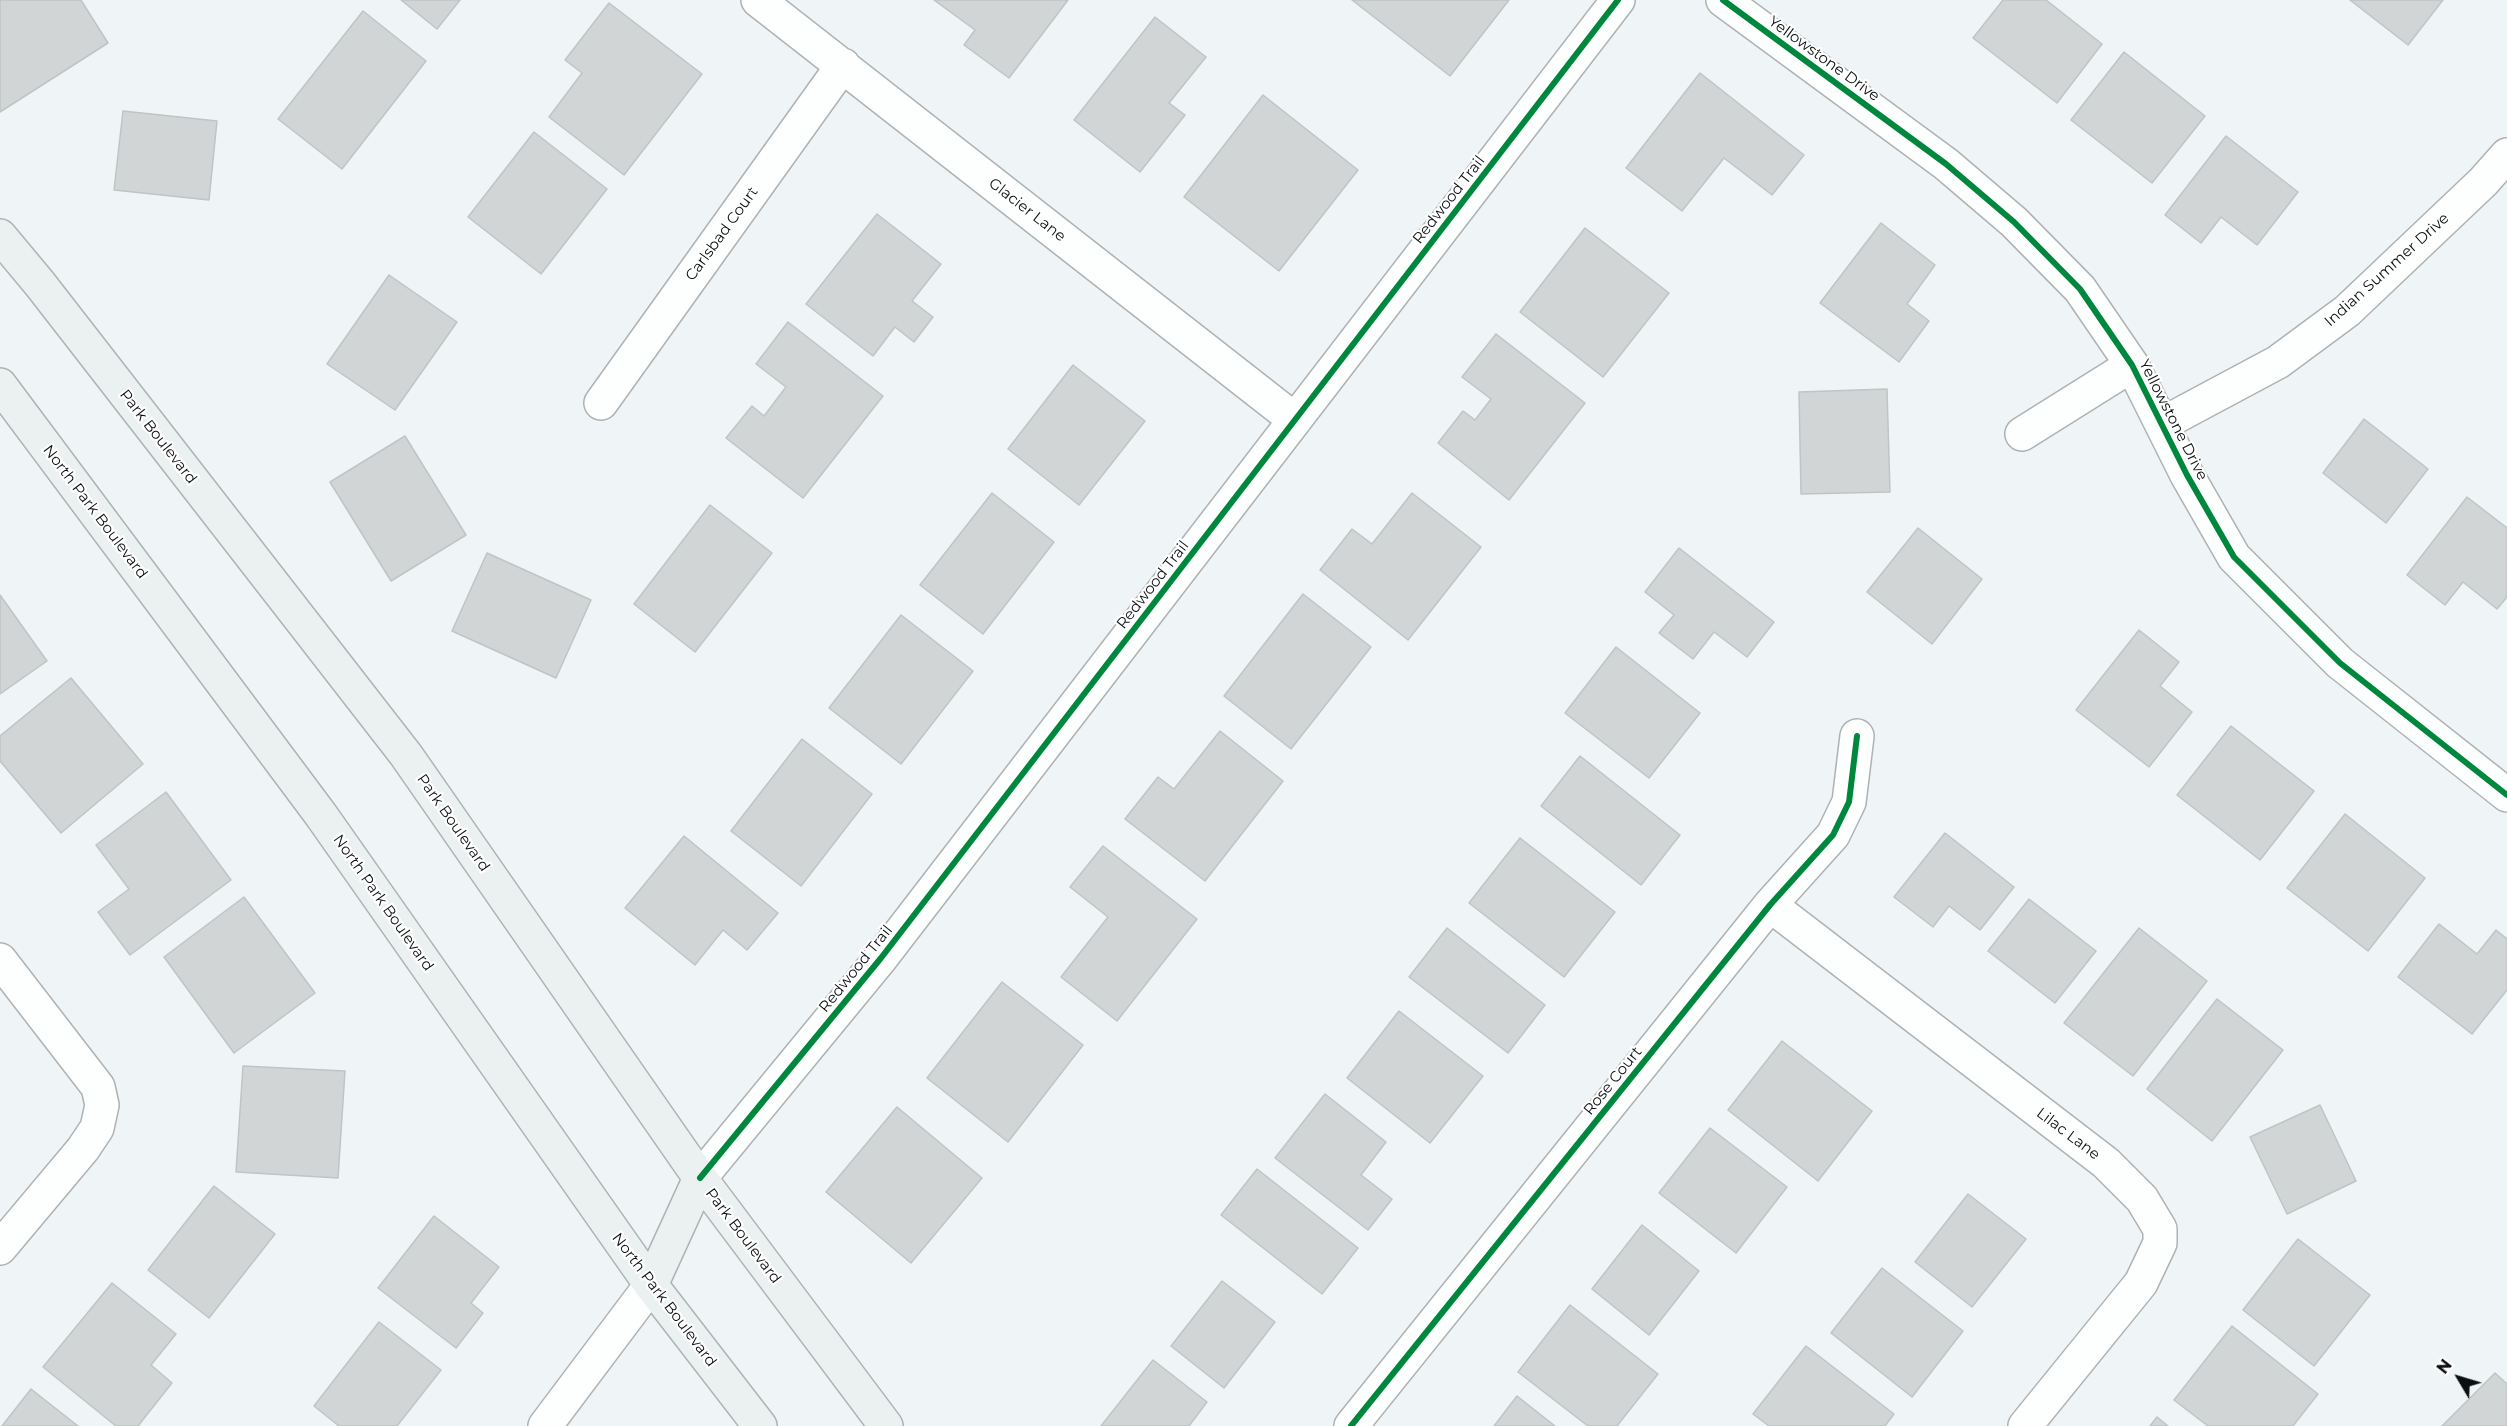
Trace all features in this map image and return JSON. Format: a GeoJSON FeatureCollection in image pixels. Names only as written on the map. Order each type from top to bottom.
{"type":"FeatureCollection","features":[{"type":"Feature","properties":{"kind":"main road","name":"Park Boulevard"},"geometry":{"type":"LineString","coordinates":[[0,236],[40,284],[406,755],[700,1178],[886,1426]]}},
{"type":"Feature","properties":{"kind":"main road","name":"North Park Boulevard"},"geometry":{"type":"LineString","coordinates":[[0,385],[321,815],[651,1285],[759,1426]]}},
{"type":"Feature","properties":{"kind":"main road"},"geometry":{"type":"LineString","coordinates":[[651,1285],[700,1178]]}},
{"type":"Feature","properties":{"kind":"street","name":"Glacier Lane"},"geometry":{"type":"LineString","coordinates":[[758,0],[1295,420]]}},
{"type":"Feature","properties":{"kind":"street","name":"Redwood Trail"},"geometry":{"type":"LineString","coordinates":[[700,1178],[881,958],[1618,0]]}},
{"type":"Feature","properties":{"kind":"street","name":"Yellowstone Drive"},"geometry":{"type":"LineString","coordinates":[[1723,0],[1946,164],[2014,222],[2080,289],[2132,364],[2187,475],[2234,557],[2340,663],[2507,795]]}},
{"type":"Feature","properties":{"kind":"street","name":"Carlsbad Court"},"geometry":{"type":"LineString","coordinates":[[601,403],[843,65]]}},
{"type":"Feature","properties":{"kind":"street","name":"Indian Summer Drive"},"geometry":{"type":"LineString","coordinates":[[2162,424],[2278,362],[2347,311],[2483,182],[2507,155]]}},
{"type":"Feature","properties":{"kind":"street","name":"Yellowstone Drive"},"geometry":{"type":"LineString","coordinates":[[2022,434],[2132,364]]}},
{"type":"Feature","properties":{"kind":"street","name":"Rose Court"},"geometry":{"type":"LineString","coordinates":[[1351,1426],[1770,905],[1833,835],[1849,802],[1857,736]]}},
{"type":"Feature","properties":{"kind":"street","name":"Lilac Lane"},"geometry":{"type":"LineString","coordinates":[[1770,905],[2106,1163],[2142,1199],[2160,1229],[2160,1243],[2141,1283],[2025,1426]]}},
{"type":"Feature","properties":{"kind":"street"},"geometry":{"type":"LineString","coordinates":[[0,960],[98,1087],[102,1105],[97,1128],[84,1149],[0,1248]]}},
{"type":"Feature","properties":{"kind":"street"},"geometry":{"type":"LineString","coordinates":[[545,1426],[651,1285]]}},
{"type":"Feature","properties":{"kind":"building"},"geometry":{"type":"Polygon","coordinates":[[[0,0],[81,0],[108,43],[0,112],[0,0]]]}},
{"type":"Feature","properties":{"kind":"building"},"geometry":{"type":"Polygon","coordinates":[[[401,0],[460,0],[437,29],[401,0]]]}},
{"type":"Feature","properties":{"kind":"building"},"geometry":{"type":"Polygon","coordinates":[[[934,0],[1068,0],[1009,78],[964,45],[975,30],[934,0]]]}},
{"type":"Feature","properties":{"kind":"building"},"geometry":{"type":"Polygon","coordinates":[[[1352,0],[1509,0],[1450,76],[1352,0]]]}},
{"type":"Feature","properties":{"kind":"building"},"geometry":{"type":"Polygon","coordinates":[[[2003,0],[2046,0],[2102,44],[2057,103],[1973,38],[2003,0]]]}},
{"type":"Feature","properties":{"kind":"building"},"geometry":{"type":"Polygon","coordinates":[[[2350,0],[2443,0],[2408,45],[2350,0]]]}},
{"type":"Feature","properties":{"kind":"building"},"geometry":{"type":"Polygon","coordinates":[[[609,3],[702,74],[624,175],[549,117],[582,73],[565,60],[609,3]]]}},
{"type":"Feature","properties":{"kind":"building"},"geometry":{"type":"Polygon","coordinates":[[[363,11],[426,61],[342,169],[278,119],[363,11]]]}},
{"type":"Feature","properties":{"kind":"building"},"geometry":{"type":"Polygon","coordinates":[[[1155,17],[1206,57],[1169,103],[1185,115],[1140,172],[1074,120],[1155,17]]]}},
{"type":"Feature","properties":{"kind":"building"},"geometry":{"type":"Polygon","coordinates":[[[2124,52],[2205,116],[2152,183],[2071,120],[2124,52]]]}},
{"type":"Feature","properties":{"kind":"building"},"geometry":{"type":"Polygon","coordinates":[[[1700,73],[1804,155],[1772,195],[1724,158],[1682,211],[1626,168],[1700,73]]]}},
{"type":"Feature","properties":{"kind":"building"},"geometry":{"type":"Polygon","coordinates":[[[1263,95],[1358,170],[1279,271],[1184,197],[1263,95]]]}},
{"type":"Feature","properties":{"kind":"building"},"geometry":{"type":"Polygon","coordinates":[[[123,111],[217,121],[209,200],[114,190],[123,111]]]}},
{"type":"Feature","properties":{"kind":"building"},"geometry":{"type":"Polygon","coordinates":[[[534,132],[607,189],[541,274],[468,217],[534,132]]]}},
{"type":"Feature","properties":{"kind":"building"},"geometry":{"type":"Polygon","coordinates":[[[2226,136],[2298,192],[2257,245],[2221,217],[2201,243],[2165,215],[2226,136]]]}},
{"type":"Feature","properties":{"kind":"building"},"geometry":{"type":"Polygon","coordinates":[[[877,214],[941,264],[912,301],[933,317],[914,342],[895,327],[873,356],[806,304],[877,214]]]}},
{"type":"Feature","properties":{"kind":"building"},"geometry":{"type":"Polygon","coordinates":[[[1881,223],[1935,265],[1907,304],[1929,321],[1899,362],[1820,303],[1881,223]]]}},
{"type":"Feature","properties":{"kind":"building"},"geometry":{"type":"Polygon","coordinates":[[[1585,228],[1669,293],[1603,377],[1520,312],[1585,228]]]}},
{"type":"Feature","properties":{"kind":"building"},"geometry":{"type":"Polygon","coordinates":[[[389,275],[457,322],[395,410],[327,364],[389,275]]]}},
{"type":"Feature","properties":{"kind":"building"},"geometry":{"type":"Polygon","coordinates":[[[788,322],[883,396],[803,498],[726,438],[752,406],[764,416],[786,387],[756,364],[788,322]]]}},
{"type":"Feature","properties":{"kind":"building"},"geometry":{"type":"Polygon","coordinates":[[[1496,334],[1585,403],[1509,500],[1438,443],[1463,411],[1475,420],[1491,399],[1462,377],[1496,334]]]}},
{"type":"Feature","properties":{"kind":"building"},"geometry":{"type":"Polygon","coordinates":[[[1073,365],[1145,421],[1079,505],[1008,449],[1073,365]]]}},
{"type":"Feature","properties":{"kind":"building"},"geometry":{"type":"Polygon","coordinates":[[[1887,389],[1890,492],[1801,494],[1799,392],[1887,389]]]}},
{"type":"Feature","properties":{"kind":"building"},"geometry":{"type":"Polygon","coordinates":[[[2364,419],[2428,469],[2386,523],[2323,473],[2364,419]]]}},
{"type":"Feature","properties":{"kind":"building"},"geometry":{"type":"Polygon","coordinates":[[[405,436],[466,535],[391,581],[330,482],[405,436]]]}},
{"type":"Feature","properties":{"kind":"building"},"geometry":{"type":"Polygon","coordinates":[[[992,493],[1054,542],[983,634],[920,585],[992,493]]]}},
{"type":"Feature","properties":{"kind":"building"},"geometry":{"type":"Polygon","coordinates":[[[1412,493],[1481,547],[1408,640],[1320,570],[1352,529],[1372,544],[1412,493]]]}},
{"type":"Feature","properties":{"kind":"building"},"geometry":{"type":"Polygon","coordinates":[[[2467,497],[2507,528],[2507,597],[2497,609],[2463,582],[2445,605],[2407,575],[2467,497]]]}},
{"type":"Feature","properties":{"kind":"building"},"geometry":{"type":"Polygon","coordinates":[[[710,505],[772,553],[695,652],[634,604],[710,505]]]}},
{"type":"Feature","properties":{"kind":"building"},"geometry":{"type":"Polygon","coordinates":[[[1918,528],[1982,579],[1932,644],[1867,592],[1918,528]]]}},
{"type":"Feature","properties":{"kind":"building"},"geometry":{"type":"Polygon","coordinates":[[[1679,548],[1774,622],[1747,657],[1714,632],[1693,659],[1659,633],[1674,615],[1645,592],[1679,548]]]}},
{"type":"Feature","properties":{"kind":"building"},"geometry":{"type":"Polygon","coordinates":[[[487,553],[591,600],[556,678],[452,631],[487,553]]]}},
{"type":"Feature","properties":{"kind":"building"},"geometry":{"type":"Polygon","coordinates":[[[1303,594],[1371,647],[1291,749],[1224,696],[1303,594]]]}},
{"type":"Feature","properties":{"kind":"building"},"geometry":{"type":"Polygon","coordinates":[[[0,595],[47,661],[0,694],[0,595]]]}},
{"type":"Feature","properties":{"kind":"building"},"geometry":{"type":"Polygon","coordinates":[[[901,615],[973,671],[901,764],[829,708],[901,615]]]}},
{"type":"Feature","properties":{"kind":"building"},"geometry":{"type":"Polygon","coordinates":[[[2139,630],[2179,662],[2160,686],[2192,712],[2149,767],[2076,710],[2139,630]]]}},
{"type":"Feature","properties":{"kind":"building"},"geometry":{"type":"Polygon","coordinates":[[[1616,647],[1700,713],[1649,778],[1565,713],[1616,647]]]}},
{"type":"Feature","properties":{"kind":"building"},"geometry":{"type":"Polygon","coordinates":[[[71,678],[143,764],[61,833],[0,761],[0,736],[71,678]]]}},
{"type":"Feature","properties":{"kind":"building"},"geometry":{"type":"Polygon","coordinates":[[[2231,726],[2314,791],[2260,860],[2177,795],[2231,726]]]}},
{"type":"Feature","properties":{"kind":"building"},"geometry":{"type":"Polygon","coordinates":[[[1220,731],[1283,781],[1205,881],[1125,819],[1158,777],[1174,789],[1220,731]]]}},
{"type":"Feature","properties":{"kind":"building"},"geometry":{"type":"Polygon","coordinates":[[[802,739],[872,794],[801,886],[731,831],[802,739]]]}},
{"type":"Feature","properties":{"kind":"building"},"geometry":{"type":"Polygon","coordinates":[[[1580,756],[1680,835],[1641,885],[1541,806],[1580,756]]]}},
{"type":"Feature","properties":{"kind":"building"},"geometry":{"type":"Polygon","coordinates":[[[166,792],[231,880],[130,955],[98,912],[129,889],[96,845],[166,792]]]}},
{"type":"Feature","properties":{"kind":"building"},"geometry":{"type":"Polygon","coordinates":[[[2345,814],[2425,878],[2368,951],[2287,888],[2345,814]]]}},
{"type":"Feature","properties":{"kind":"building"},"geometry":{"type":"Polygon","coordinates":[[[1945,833],[2014,887],[1980,930],[1949,906],[1933,927],[1894,897],[1945,833]]]}},
{"type":"Feature","properties":{"kind":"building"},"geometry":{"type":"Polygon","coordinates":[[[684,836],[778,913],[747,950],[723,930],[695,965],[625,908],[684,836]]]}},
{"type":"Feature","properties":{"kind":"building"},"geometry":{"type":"Polygon","coordinates":[[[1520,838],[1615,912],[1564,977],[1469,903],[1520,838]]]}},
{"type":"Feature","properties":{"kind":"building"},"geometry":{"type":"Polygon","coordinates":[[[1103,846],[1197,919],[1117,1021],[1061,977],[1108,917],[1070,887],[1103,846]]]}},
{"type":"Feature","properties":{"kind":"building"},"geometry":{"type":"Polygon","coordinates":[[[244,897],[315,993],[234,1053],[164,957],[244,897]]]}},
{"type":"Feature","properties":{"kind":"building"},"geometry":{"type":"Polygon","coordinates":[[[2029,899],[2096,951],[2055,1003],[1988,951],[2029,899]]]}},
{"type":"Feature","properties":{"kind":"building"},"geometry":{"type":"Polygon","coordinates":[[[2439,924],[2477,954],[2496,930],[2507,939],[2507,990],[2472,1034],[2398,977],[2439,924]]]}},
{"type":"Feature","properties":{"kind":"building"},"geometry":{"type":"Polygon","coordinates":[[[1447,928],[1545,1005],[1508,1053],[1409,977],[1447,928]]]}},
{"type":"Feature","properties":{"kind":"building"},"geometry":{"type":"Polygon","coordinates":[[[2139,928],[2207,981],[2133,1076],[2064,1023],[2139,928]]]}},
{"type":"Feature","properties":{"kind":"building"},"geometry":{"type":"Polygon","coordinates":[[[1002,982],[1083,1045],[1008,1142],[927,1078],[1002,982]]]}},
{"type":"Feature","properties":{"kind":"building"},"geometry":{"type":"Polygon","coordinates":[[[2217,999],[2283,1050],[2212,1141],[2147,1089],[2217,999]]]}},
{"type":"Feature","properties":{"kind":"building"},"geometry":{"type":"Polygon","coordinates":[[[1399,1011],[1483,1076],[1430,1143],[1347,1078],[1399,1011]]]}},
{"type":"Feature","properties":{"kind":"building"},"geometry":{"type":"Polygon","coordinates":[[[1782,1041],[1872,1111],[1818,1181],[1728,1110],[1782,1041]]]}},
{"type":"Feature","properties":{"kind":"building"},"geometry":{"type":"Polygon","coordinates":[[[243,1066],[345,1071],[338,1178],[236,1172],[243,1066]]]}},
{"type":"Feature","properties":{"kind":"building"},"geometry":{"type":"Polygon","coordinates":[[[1325,1094],[1386,1142],[1361,1175],[1392,1199],[1368,1230],[1275,1158],[1325,1094]]]}},
{"type":"Feature","properties":{"kind":"building"},"geometry":{"type":"Polygon","coordinates":[[[2320,1105],[2356,1181],[2287,1214],[2250,1137],[2320,1105]]]}},
{"type":"Feature","properties":{"kind":"building"},"geometry":{"type":"Polygon","coordinates":[[[897,1107],[982,1178],[911,1263],[826,1192],[897,1107]]]}},
{"type":"Feature","properties":{"kind":"building"},"geometry":{"type":"Polygon","coordinates":[[[1710,1128],[1787,1187],[1736,1253],[1659,1193],[1710,1128]]]}},
{"type":"Feature","properties":{"kind":"building"},"geometry":{"type":"Polygon","coordinates":[[[1257,1169],[1358,1248],[1322,1294],[1221,1215],[1257,1169]]]}},
{"type":"Feature","properties":{"kind":"building"},"geometry":{"type":"Polygon","coordinates":[[[214,1186],[275,1234],[209,1318],[148,1270],[214,1186]]]}},
{"type":"Feature","properties":{"kind":"building"},"geometry":{"type":"Polygon","coordinates":[[[1968,1194],[2026,1239],[1972,1307],[1915,1262],[1968,1194]]]}},
{"type":"Feature","properties":{"kind":"building"},"geometry":{"type":"Polygon","coordinates":[[[434,1216],[499,1267],[471,1303],[483,1313],[456,1348],[378,1288],[434,1216]]]}},
{"type":"Feature","properties":{"kind":"building"},"geometry":{"type":"Polygon","coordinates":[[[1642,1225],[1699,1271],[1649,1335],[1592,1289],[1642,1225]]]}},
{"type":"Feature","properties":{"kind":"building"},"geometry":{"type":"Polygon","coordinates":[[[2298,1239],[2370,1295],[2314,1366],[2243,1310],[2298,1239]]]}},
{"type":"Feature","properties":{"kind":"building"},"geometry":{"type":"Polygon","coordinates":[[[1882,1268],[1963,1331],[1912,1397],[1831,1333],[1882,1268]]]}},
{"type":"Feature","properties":{"kind":"building"},"geometry":{"type":"Polygon","coordinates":[[[1222,1281],[1275,1322],[1224,1388],[1171,1346],[1222,1281]]]}},
{"type":"Feature","properties":{"kind":"building"},"geometry":{"type":"Polygon","coordinates":[[[112,1283],[176,1334],[151,1365],[172,1383],[138,1426],[116,1426],[43,1367],[112,1283]]]}},
{"type":"Feature","properties":{"kind":"building"},"geometry":{"type":"Polygon","coordinates":[[[1570,1305],[1658,1374],[1617,1426],[1588,1426],[1518,1372],[1570,1305]]]}},
{"type":"Feature","properties":{"kind":"building"},"geometry":{"type":"Polygon","coordinates":[[[379,1322],[441,1370],[397,1426],[339,1426],[314,1406],[379,1322]]]}},
{"type":"Feature","properties":{"kind":"building"},"geometry":{"type":"Polygon","coordinates":[[[2232,1326],[2318,1394],[2293,1426],[2208,1426],[2174,1400],[2232,1326]]]}},
{"type":"Feature","properties":{"kind":"building"},"geometry":{"type":"Polygon","coordinates":[[[1806,1346],[1894,1414],[1885,1426],[1769,1426],[1753,1414],[1806,1346]]]}},
{"type":"Feature","properties":{"kind":"building"},"geometry":{"type":"Polygon","coordinates":[[[1153,1360],[1207,1402],[1189,1426],[1101,1426],[1153,1360]]]}},
{"type":"Feature","properties":{"kind":"building"},"geometry":{"type":"Polygon","coordinates":[[[2495,1373],[2507,1384],[2507,1426],[2442,1426],[2495,1373]]]}},
{"type":"Feature","properties":{"kind":"building"},"geometry":{"type":"Polygon","coordinates":[[[31,1389],[78,1426],[2,1426],[31,1389]]]}},
{"type":"Feature","properties":{"kind":"building"},"geometry":{"type":"Polygon","coordinates":[[[1517,1396],[1555,1426],[1494,1426],[1517,1396]]]}},
{"type":"Feature","properties":{"kind":"building"},"geometry":{"type":"Polygon","coordinates":[[[2157,1417],[2168,1426],[2150,1426],[2157,1417]]]}},
{"type":"Feature","properties":{"kind":"cycle path"},"geometry":{"type":"LineString","coordinates":[[700,1178],[881,958],[1618,0]]}},
{"type":"Feature","properties":{"kind":"cycle path"},"geometry":{"type":"LineString","coordinates":[[1723,0],[1946,164],[2014,222],[2080,289],[2132,365],[2187,475],[2234,557],[2340,663],[2507,795]]}},
{"type":"Feature","properties":{"kind":"cycle path"},"geometry":{"type":"LineString","coordinates":[[1351,1426],[1770,905],[1833,835],[1849,802],[1857,736]]}}]}
